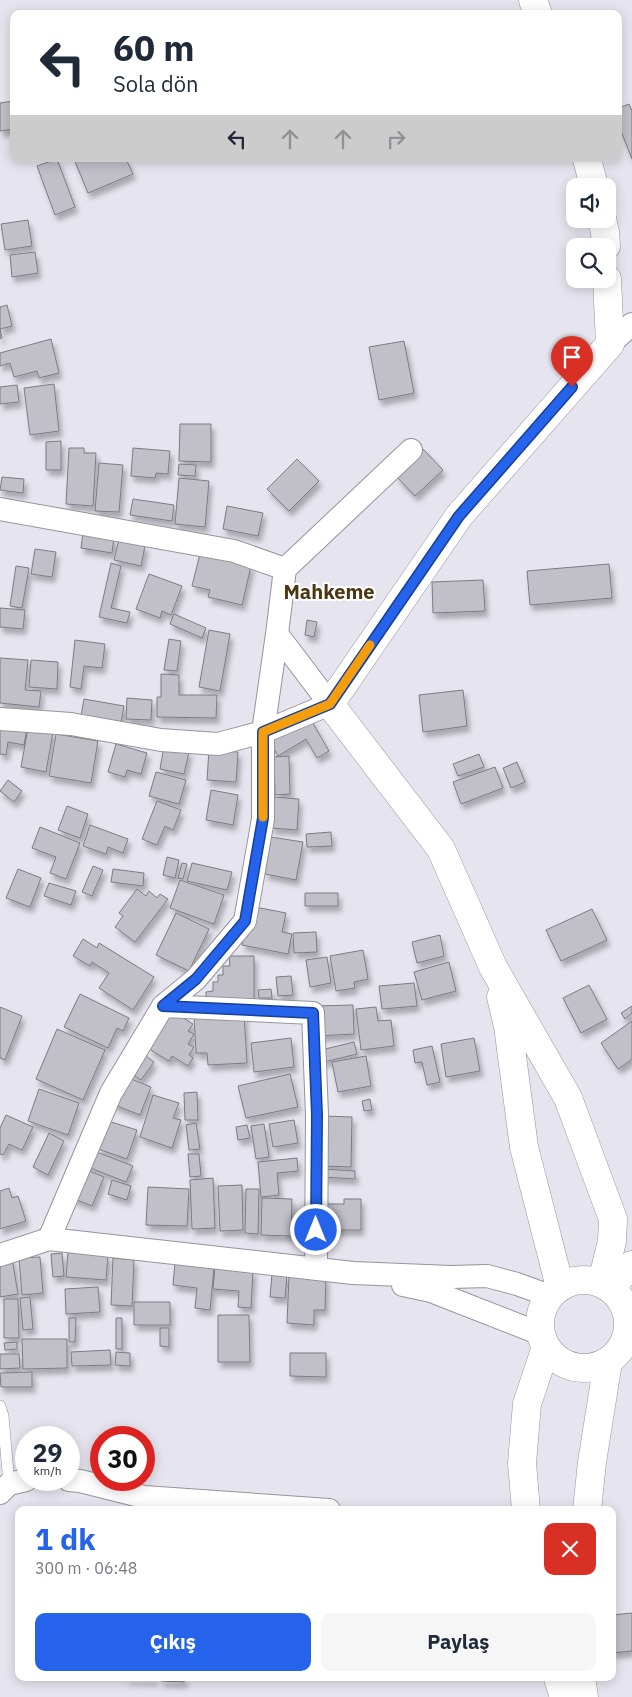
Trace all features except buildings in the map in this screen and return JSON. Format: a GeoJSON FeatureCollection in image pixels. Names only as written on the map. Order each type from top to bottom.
{"type":"FeatureCollection","features":[{"type":"Feature","properties":{"kind":"street"},"geometry":{"type":"LineString","coordinates":[[588,162],[592,178]]}},
{"type":"Feature","properties":{"kind":"street"},"geometry":{"type":"LineString","coordinates":[[607,288],[610,344]]}},
{"type":"Feature","properties":{"kind":"street"},"geometry":{"type":"LineString","coordinates":[[0,720],[71,724],[161,740],[218,744],[263,732],[330,704],[459,516],[610,344],[632,324]]}},
{"type":"Feature","properties":{"kind":"street"},"geometry":{"type":"LineString","coordinates":[[49,1239],[111,1093],[163,1006],[196,979],[245,921],[263,818],[263,732],[285,569],[411,450]]}},
{"type":"Feature","properties":{"kind":"street"},"geometry":{"type":"LineString","coordinates":[[0,509],[234,551],[285,569]]}},
{"type":"Feature","properties":{"kind":"street"},"geometry":{"type":"LineString","coordinates":[[277,634],[441,849],[493,967],[568,1098],[613,1219],[612,1241],[605,1270],[605,1286]]}},
{"type":"Feature","properties":{"kind":"street"},"geometry":{"type":"LineString","coordinates":[[493,967],[508,1026],[524,1147],[555,1291]]}},
{"type":"Feature","properties":{"kind":"street"},"geometry":{"type":"LineString","coordinates":[[163,1006],[313,1013],[317,1115],[316,1269]]}},
{"type":"Feature","properties":{"kind":"street"},"geometry":{"type":"LineString","coordinates":[[0,1255],[49,1239],[353,1273],[488,1276],[555,1291]]}},
{"type":"Feature","properties":{"kind":"street"},"geometry":{"type":"LineString","coordinates":[[605,1286],[620,1277],[632,1265]]}},
{"type":"Feature","properties":{"kind":"street"},"geometry":{"type":"LineString","coordinates":[[353,1273],[431,1291],[543,1341]]}},
{"type":"Feature","properties":{"kind":"street"},"geometry":{"type":"LineString","coordinates":[[586,1280],[605,1286],[621,1299],[630,1318],[626,1340],[608,1362],[595,1367],[581,1368],[567,1365],[555,1358],[543,1341],[539,1321],[542,1307],[555,1291],[572,1281],[586,1280]]}},
{"type":"Feature","properties":{"kind":"street"},"geometry":{"type":"LineString","coordinates":[[526,1506],[522,1463],[527,1404],[543,1341]]}},
{"type":"Feature","properties":{"kind":"street"},"geometry":{"type":"LineString","coordinates":[[587,1506],[592,1462],[608,1362]]}},
{"type":"Feature","properties":{"kind":"street"},"geometry":{"type":"LineString","coordinates":[[80,1480],[144,1497],[272,1506]]}},
{"type":"Feature","properties":{"kind":"street"},"geometry":{"type":"LineString","coordinates":[[559,1681],[564,1697]]}},
{"type":"Feature","properties":{"kind":"street"},"geometry":{"type":"LineString","coordinates":[[581,1681],[584,1697]]}},
{"type":"Feature","properties":{"kind":"lane"},"geometry":{"type":"LineString","coordinates":[[0,1406],[12,1485]]}},
{"type":"Feature","properties":{"kind":"slow traffic"},"geometry":{"type":"LineString","coordinates":[[263,817],[263,732],[330,704],[370,645]]}},
{"type":"Feature","properties":{"kind":"district","name":"Mahkeme"},"geometry":{"type":"Point","coordinates":[329,592]}},
{"type":"Feature","properties":{"kind":"route"},"geometry":{"type":"LineString","coordinates":[[316,1230],[317,1115],[313,1013],[163,1006],[196,979],[245,921],[263,818],[263,732],[330,704],[459,516],[572,387]]}}]}
